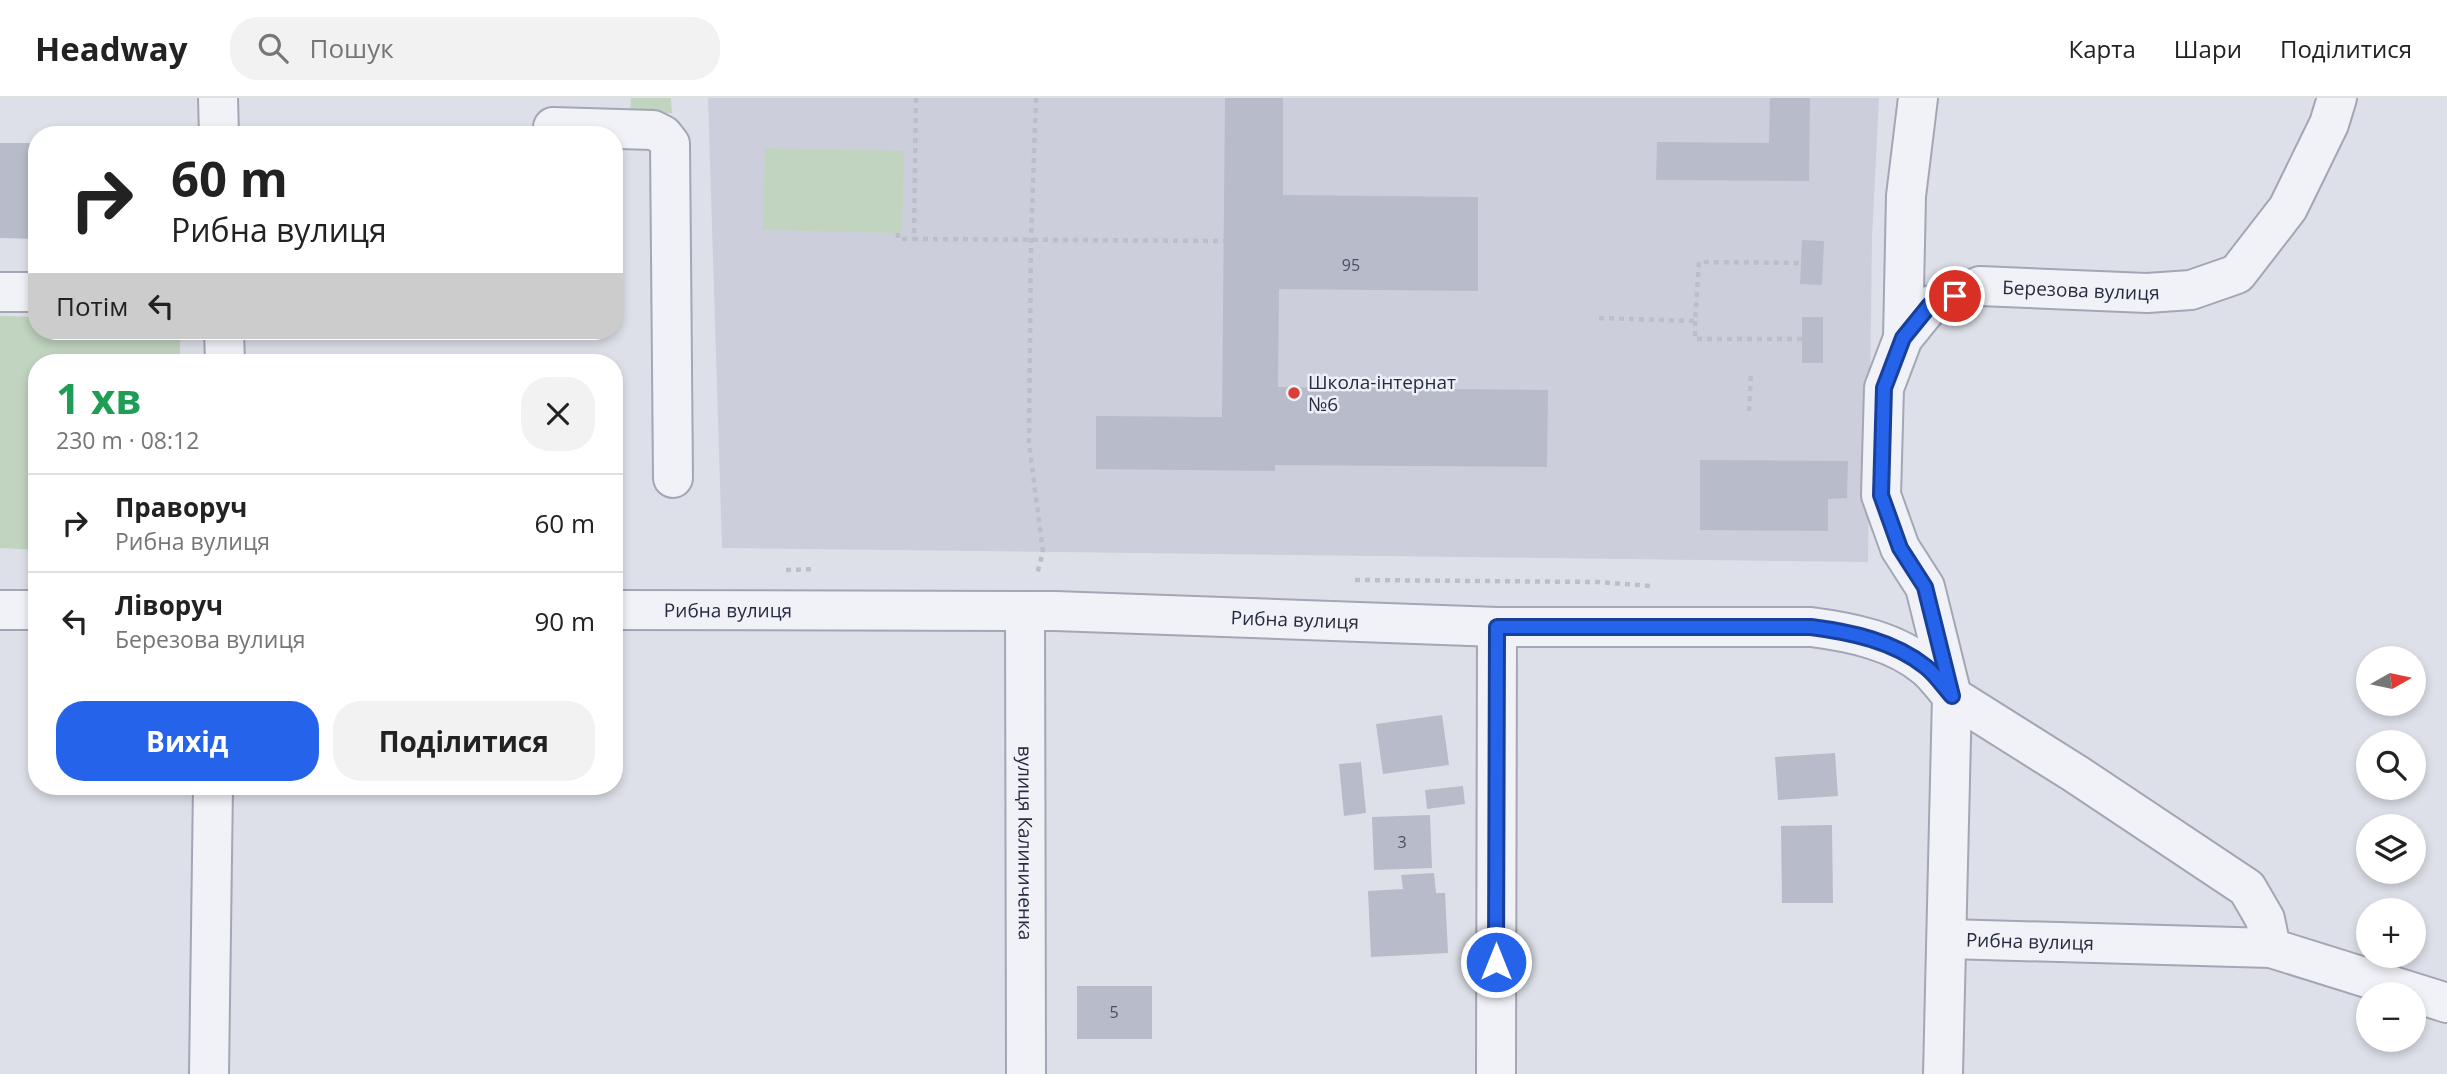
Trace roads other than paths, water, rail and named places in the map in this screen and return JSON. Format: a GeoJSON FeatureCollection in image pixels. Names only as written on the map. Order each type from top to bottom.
{"type":"FeatureCollection","features":[{"type":"Feature","properties":{"kind":"street"},"geometry":{"type":"LineString","coordinates":[[218,98],[219,126]]}},
{"type":"Feature","properties":{"kind":"street"},"geometry":{"type":"LineString","coordinates":[[1903,338],[1906,197],[1918,98]]}},
{"type":"Feature","properties":{"kind":"street","name":"Березова вулиця"},"geometry":{"type":"LineString","coordinates":[[1952,696],[1925,587],[1900,548],[1881,495],[1884,388],[1903,338],[1929,306],[1980,286],[2147,293],[2191,290],[2238,274],[2288,208],[2329,124],[2337,98]]}},
{"type":"Feature","properties":{"kind":"street"},"geometry":{"type":"LineString","coordinates":[[623,129],[653,130],[663,135],[670,144],[673,478]]}},
{"type":"Feature","properties":{"kind":"street"},"geometry":{"type":"LineString","coordinates":[[0,292],[28,292]]}},
{"type":"Feature","properties":{"kind":"street"},"geometry":{"type":"LineString","coordinates":[[0,610],[28,610]]}},
{"type":"Feature","properties":{"kind":"street","name":"Рибна вулиця"},"geometry":{"type":"LineString","coordinates":[[623,610],[1055,611],[1497,627],[1811,627],[1853,633],[1894,648],[1926,667],[1952,696],[2076,774],[2246,888],[2264,919],[2271,948]]}},
{"type":"Feature","properties":{"kind":"street","name":"вулиця Калиниченка"},"geometry":{"type":"LineString","coordinates":[[1025,612],[1026,1074]]}},
{"type":"Feature","properties":{"kind":"street"},"geometry":{"type":"LineString","coordinates":[[1496,1074],[1497,627]]}},
{"type":"Feature","properties":{"kind":"street","name":"Рибна вулиця"},"geometry":{"type":"LineString","coordinates":[[1952,696],[1948,939],[2271,948],[2447,1003]]}},
{"type":"Feature","properties":{"kind":"street"},"geometry":{"type":"LineString","coordinates":[[209,1074],[213,795]]}},
{"type":"Feature","properties":{"kind":"street"},"geometry":{"type":"LineString","coordinates":[[1943,1074],[1948,939]]}},
{"type":"Feature","properties":{"kind":"place","name":"Школа-інтернат №6"},"geometry":{"type":"Point","coordinates":[1294,393]}}]}
